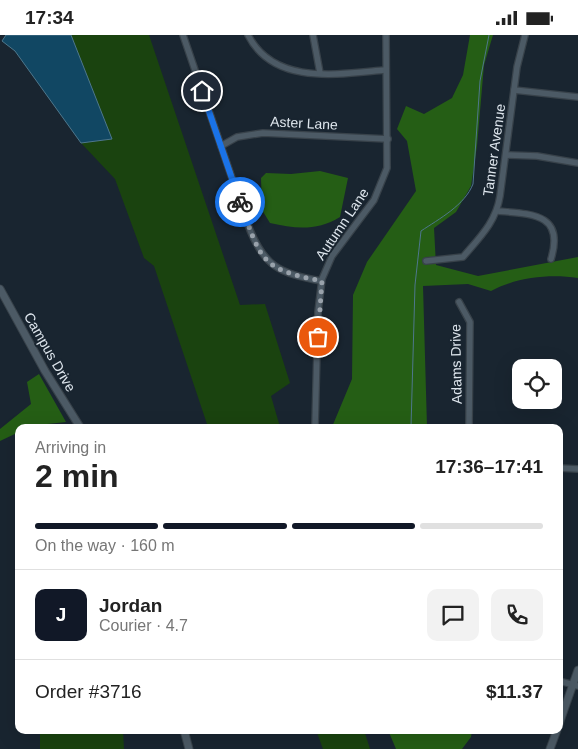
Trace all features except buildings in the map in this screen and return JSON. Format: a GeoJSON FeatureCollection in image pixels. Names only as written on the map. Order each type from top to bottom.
{"type":"FeatureCollection","features":[{"type":"Feature","properties":{"kind":"street"},"geometry":{"type":"LineString","coordinates":[[184,35],[248,225],[262,255],[270,264],[285,273],[322,281]]}},
{"type":"Feature","properties":{"kind":"street"},"geometry":{"type":"LineString","coordinates":[[248,35],[260,52],[283,68],[296,72],[320,73],[386,70]]}},
{"type":"Feature","properties":{"kind":"street"},"geometry":{"type":"LineString","coordinates":[[314,35],[320,73]]}},
{"type":"Feature","properties":{"kind":"street","name":"Autumn Lane"},"geometry":{"type":"LineString","coordinates":[[315,424],[318,312],[322,281],[332,256],[359,223],[381,188],[387,169],[386,35]]}},
{"type":"Feature","properties":{"kind":"street","name":"Tanner Avenue"},"geometry":{"type":"LineString","coordinates":[[426,261],[463,257],[484,233],[497,211],[519,56],[525,35]]}},
{"type":"Feature","properties":{"kind":"street"},"geometry":{"type":"LineString","coordinates":[[514,90],[578,97]]}},
{"type":"Feature","properties":{"kind":"street","name":"Aster Lane"},"geometry":{"type":"LineString","coordinates":[[222,146],[237,137],[263,133],[388,139]]}},
{"type":"Feature","properties":{"kind":"street"},"geometry":{"type":"LineString","coordinates":[[506,155],[537,156],[578,163]]}},
{"type":"Feature","properties":{"kind":"street"},"geometry":{"type":"LineString","coordinates":[[497,211],[532,215],[549,224],[555,232],[556,241],[551,259]]}},
{"type":"Feature","properties":{"kind":"street","name":"Campus Drive"},"geometry":{"type":"LineString","coordinates":[[0,289],[45,371],[78,424]]}},
{"type":"Feature","properties":{"kind":"street","name":"Adams Drive"},"geometry":{"type":"LineString","coordinates":[[458,302],[470,322],[470,424]]}},
{"type":"Feature","properties":{"kind":"street"},"geometry":{"type":"LineString","coordinates":[[563,468],[578,469]]}},
{"type":"Feature","properties":{"kind":"street"},"geometry":{"type":"LineString","coordinates":[[563,714],[575,685],[578,670]]}},
{"type":"Feature","properties":{"kind":"street"},"geometry":{"type":"LineString","coordinates":[[185,734],[189,749]]}},
{"type":"Feature","properties":{"kind":"street"},"geometry":{"type":"LineString","coordinates":[[550,749],[556,734]]}},
{"type":"Feature","properties":{"kind":"green space"},"geometry":{"type":"Polygon","coordinates":[[[71,35],[149,35],[240,305],[265,304],[290,383],[271,396],[279,424],[207,424],[154,266],[144,258],[115,179],[81,143],[111,139],[71,35]]]}},
{"type":"Feature","properties":{"kind":"green space"},"geometry":{"type":"Polygon","coordinates":[[[470,35],[493,35],[484,65],[477,146],[471,186],[456,212],[434,228],[436,265],[478,276],[578,257],[578,278],[556,276],[534,278],[501,286],[491,291],[468,284],[423,286],[427,424],[333,424],[352,379],[353,295],[367,262],[416,191],[407,141],[397,129],[406,106],[424,114],[452,98],[463,75],[470,35]]]}},
{"type":"Feature","properties":{"kind":"green space"},"geometry":{"type":"Polygon","coordinates":[[[320,171],[348,178],[340,217],[315,227],[289,227],[270,223],[262,210],[261,178],[266,173],[291,174],[320,171]]]}},
{"type":"Feature","properties":{"kind":"green space"},"geometry":{"type":"Polygon","coordinates":[[[39,374],[66,422],[15,424],[15,434],[0,441],[0,429],[31,404],[27,382],[39,374]]]}},
{"type":"Feature","properties":{"kind":"green space"},"geometry":{"type":"Polygon","coordinates":[[[40,734],[123,734],[124,749],[40,749],[40,734]]]}},
{"type":"Feature","properties":{"kind":"green space"},"geometry":{"type":"Polygon","coordinates":[[[317,734],[365,734],[370,749],[323,749],[317,734]]]}},
{"type":"Feature","properties":{"kind":"green space"},"geometry":{"type":"Polygon","coordinates":[[[390,734],[471,734],[462,749],[396,749],[390,734]]]}},
{"type":"Feature","properties":{"kind":"water"},"geometry":{"type":"Polygon","coordinates":[[[6,35],[71,35],[112,139],[81,143],[15,51],[2,41],[6,35]]]}},
{"type":"Feature","properties":{"kind":"waterway"},"geometry":{"type":"LineString","coordinates":[[411,424],[415,285],[421,231],[458,205],[473,184],[480,81],[489,35]]}},
{"type":"Feature","properties":{"kind":"way so far"},"geometry":{"type":"LineString","coordinates":[[240,202],[253,238],[270,264],[290,274],[322,281],[320,287],[318,337]]}},
{"type":"Feature","properties":{"kind":"route"},"geometry":{"type":"LineString","coordinates":[[202,91],[218,133],[240,202]]}}]}
